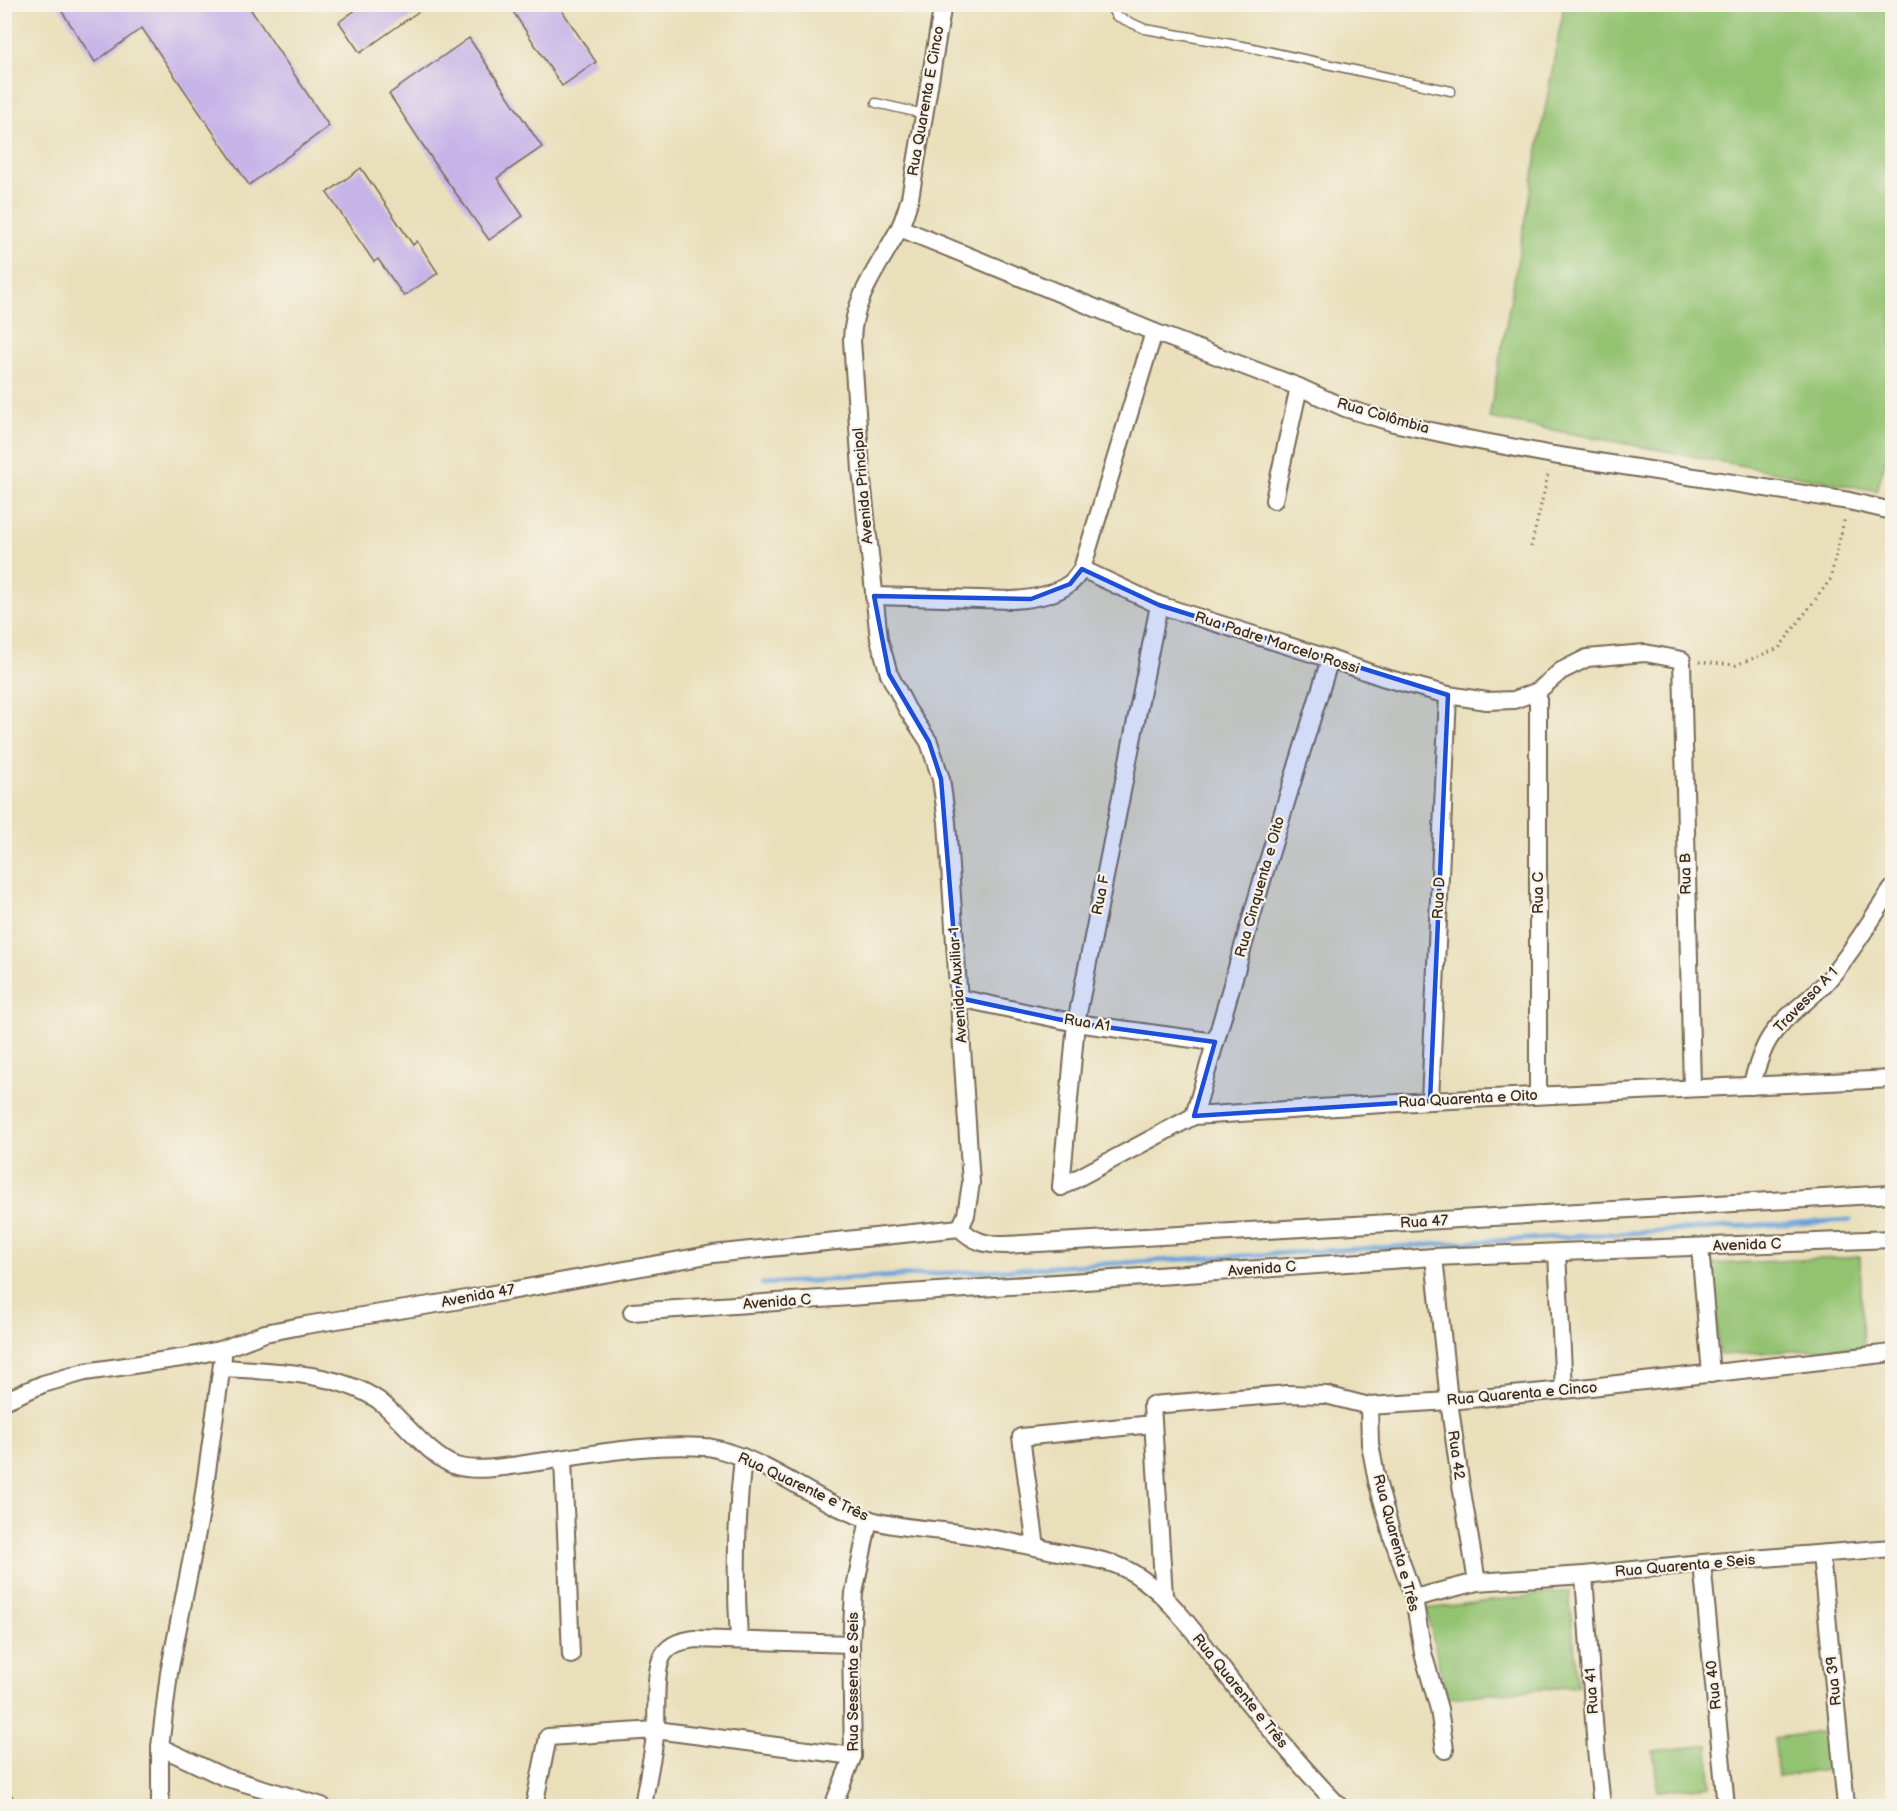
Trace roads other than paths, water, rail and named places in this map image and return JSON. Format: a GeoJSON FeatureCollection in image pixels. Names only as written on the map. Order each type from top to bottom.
{"type":"FeatureCollection","features":[{"type":"Feature","properties":{"kind":"street","name":"Rua Quarenta E Cinco"},"geometry":{"type":"LineString","coordinates":[[900,228],[910,198],[943,4]]}},
{"type":"Feature","properties":{"kind":"street","name":"Rua Colômbia"},"geometry":{"type":"LineString","coordinates":[[900,228],[1154,332],[1299,387],[1345,408],[1394,423],[1554,455],[1849,501],[1893,511]]}},
{"type":"Feature","properties":{"kind":"street","name":"Avenida Principal"},"geometry":{"type":"LineString","coordinates":[[900,228],[867,284],[852,330],[861,470],[879,639],[889,674],[907,709],[929,742]]}},
{"type":"Feature","properties":{"kind":"street"},"geometry":{"type":"LineString","coordinates":[[874,596],[1032,599],[1051,594],[1070,584],[1082,569],[1154,332]]}},
{"type":"Feature","properties":{"kind":"street"},"geometry":{"type":"LineString","coordinates":[[1274,500],[1299,387]]}},
{"type":"Feature","properties":{"kind":"street","name":"Rua Padre Marcelo Rossi"},"geometry":{"type":"LineString","coordinates":[[1082,569],[1160,605],[1448,696],[1487,701],[1514,700],[1538,691],[1561,671],[1587,658],[1645,653],[1682,660]]}},
{"type":"Feature","properties":{"kind":"street","name":"Rua F"},"geometry":{"type":"LineString","coordinates":[[1060,1187],[1076,1023],[1160,605]]}},
{"type":"Feature","properties":{"kind":"street","name":"Rua Cinquenta e Oito"},"geometry":{"type":"LineString","coordinates":[[1194,1116],[1330,658]]}},
{"type":"Feature","properties":{"kind":"street","name":"Rua B"},"geometry":{"type":"LineString","coordinates":[[1682,660],[1692,1088]]}},
{"type":"Feature","properties":{"kind":"street","name":"Rua C"},"geometry":{"type":"LineString","coordinates":[[1538,691],[1538,1095]]}},
{"type":"Feature","properties":{"kind":"street","name":"Rua D"},"geometry":{"type":"LineString","coordinates":[[1430,1101],[1448,696]]}},
{"type":"Feature","properties":{"kind":"street","name":"Avenida Auxiliar 1"},"geometry":{"type":"LineString","coordinates":[[929,742],[941,779],[947,822],[971,1183],[966,1215],[960,1228]]}},
{"type":"Feature","properties":{"kind":"street","name":"Travessa A 1"},"geometry":{"type":"LineString","coordinates":[[1750,1086],[1769,1039],[1782,1023],[1830,979],[1893,889]]}},
{"type":"Feature","properties":{"kind":"street","name":"Rua A1"},"geometry":{"type":"LineString","coordinates":[[959,998],[1076,1023],[1215,1042]]}},
{"type":"Feature","properties":{"kind":"street","name":"Rua Quarenta e Oito"},"geometry":{"type":"LineString","coordinates":[[1060,1187],[1194,1116],[1538,1095],[1893,1079]]}},
{"type":"Feature","properties":{"kind":"street","name":"Rua 47"},"geometry":{"type":"LineString","coordinates":[[960,1228],[977,1242],[1006,1245],[1893,1194]]}},
{"type":"Feature","properties":{"kind":"street","name":"Avenida 47"},"geometry":{"type":"LineString","coordinates":[[4,1401],[43,1384],[85,1372],[223,1349],[265,1333],[306,1324],[464,1299],[713,1254],[960,1228]]}},
{"type":"Feature","properties":{"kind":"street","name":"Avenida C"},"geometry":{"type":"LineString","coordinates":[[632,1312],[1434,1257],[1893,1239]]}},
{"type":"Feature","properties":{"kind":"street"},"geometry":{"type":"LineString","coordinates":[[1700,1247],[1711,1374]]}},
{"type":"Feature","properties":{"kind":"street"},"geometry":{"type":"LineString","coordinates":[[1557,1253],[1564,1390]]}},
{"type":"Feature","properties":{"kind":"street","name":"Rua 42"},"geometry":{"type":"LineString","coordinates":[[1434,1257],[1458,1473],[1477,1582]]}},
{"type":"Feature","properties":{"kind":"street"},"geometry":{"type":"LineString","coordinates":[[160,1806],[160,1747],[169,1672],[202,1507],[223,1368],[223,1349]]}},
{"type":"Feature","properties":{"kind":"street","name":"Rua Quarenta e Cinco"},"geometry":{"type":"LineString","coordinates":[[1153,1424],[1152,1405],[1287,1394],[1326,1395],[1369,1406],[1449,1401],[1893,1353]]}},
{"type":"Feature","properties":{"kind":"street","name":"Rua Quarente e Três"},"geometry":{"type":"LineString","coordinates":[[223,1368],[294,1373],[357,1389],[378,1400],[440,1457],[456,1466],[478,1468],[669,1446],[709,1447],[743,1457],[828,1502],[869,1519],[988,1537],[1115,1564],[1141,1576],[1164,1596],[1274,1734],[1339,1806]]}},
{"type":"Feature","properties":{"kind":"street","name":"Rua Quarenta e Três"},"geometry":{"type":"LineString","coordinates":[[1369,1406],[1371,1444],[1377,1481],[1393,1539],[1414,1598],[1423,1653],[1438,1709],[1445,1750]]}},
{"type":"Feature","properties":{"kind":"street"},"geometry":{"type":"LineString","coordinates":[[1036,1547],[1021,1437],[1153,1424],[1164,1596]]}},
{"type":"Feature","properties":{"kind":"street"},"geometry":{"type":"LineString","coordinates":[[739,1639],[736,1566],[743,1457]]}},
{"type":"Feature","properties":{"kind":"street"},"geometry":{"type":"LineString","coordinates":[[563,1459],[571,1654]]}},
{"type":"Feature","properties":{"kind":"street","name":"Rua Sessenta e Seis"},"geometry":{"type":"LineString","coordinates":[[833,1806],[853,1756],[851,1644],[854,1593],[869,1519]]}},
{"type":"Feature","properties":{"kind":"street","name":"Rua Quarenta e Seis"},"geometry":{"type":"LineString","coordinates":[[1414,1598],[1477,1582],[1893,1548]]}},
{"type":"Feature","properties":{"kind":"street","name":"Rua 39"},"geometry":{"type":"LineString","coordinates":[[1821,1555],[1846,1806]]}},
{"type":"Feature","properties":{"kind":"street","name":"Rua 40"},"geometry":{"type":"LineString","coordinates":[[1702,1563],[1726,1806]]}},
{"type":"Feature","properties":{"kind":"street","name":"Rua 41"},"geometry":{"type":"LineString","coordinates":[[1584,1575],[1602,1806]]}},
{"type":"Feature","properties":{"kind":"street"},"geometry":{"type":"LineString","coordinates":[[643,1806],[656,1730],[659,1666],[663,1655],[670,1647],[682,1641],[695,1639],[851,1644]]}},
{"type":"Feature","properties":{"kind":"street"},"geometry":{"type":"LineString","coordinates":[[534,1806],[548,1737],[656,1730],[853,1756]]}},
{"type":"Feature","properties":{"kind":"street"},"geometry":{"type":"LineString","coordinates":[[160,1747],[224,1778],[322,1806]]}},
{"type":"Feature","properties":{"kind":"street"},"geometry":{"type":"LineString","coordinates":[[4,1800],[6,1806]]}},
{"type":"Feature","properties":{"kind":"lane"},"geometry":{"type":"LineString","coordinates":[[1109,4],[1116,16],[1145,29],[1248,47],[1451,91]]}},
{"type":"Feature","properties":{"kind":"lane"},"geometry":{"type":"LineString","coordinates":[[876,103],[924,114]]}},
{"type":"Feature","properties":{"kind":"waterway"},"geometry":{"type":"LineString","coordinates":[[762,1284],[1850,1220]]}}]}
